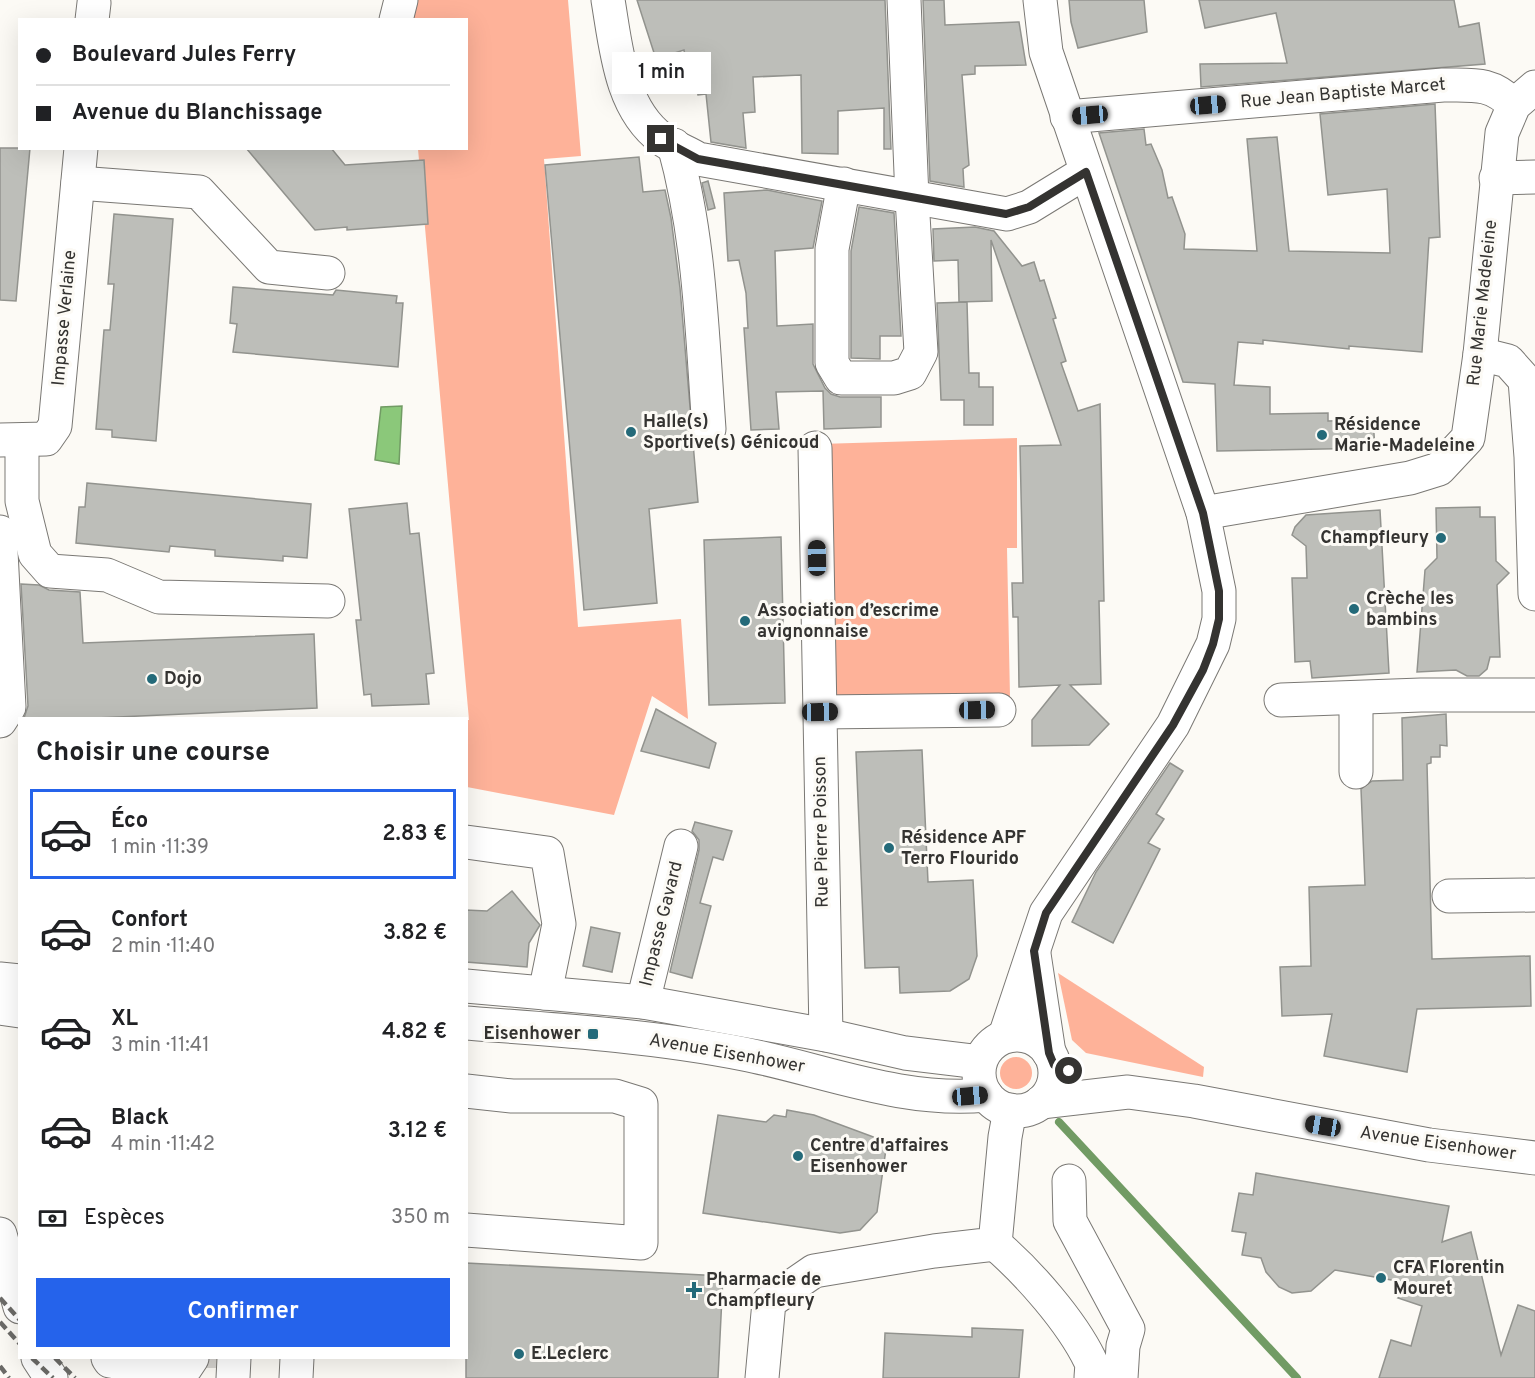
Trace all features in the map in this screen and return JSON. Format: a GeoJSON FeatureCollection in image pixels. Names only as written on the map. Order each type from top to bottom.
{"type":"FeatureCollection","features":[{"type":"Feature","properties":{"kind":"street"},"geometry":{"type":"LineString","coordinates":[[396,18],[401,0]]}},
{"type":"Feature","properties":{"kind":"street"},"geometry":{"type":"LineString","coordinates":[[608,0],[620,69],[635,108],[661,139],[698,159],[1006,214],[1029,207],[1086,172]]}},
{"type":"Feature","properties":{"kind":"street"},"geometry":{"type":"LineString","coordinates":[[844,184],[832,249],[830,300],[832,363],[841,378],[894,378],[910,373],[921,352],[904,0]]}},
{"type":"Feature","properties":{"kind":"street"},"geometry":{"type":"LineString","coordinates":[[1005,1036],[1046,913],[1173,725],[1213,644],[1219,619],[1219,591],[1203,513],[1046,52],[1040,0]]}},
{"type":"Feature","properties":{"kind":"street","name":"Rue Jean Baptiste Marcet"},"geometry":{"type":"LineString","coordinates":[[1067,117],[1452,85],[1479,84],[1525,96]]}},
{"type":"Feature","properties":{"kind":"street","name":"Rue Marie Madeleine"},"geometry":{"type":"LineString","coordinates":[[1203,513],[1410,478],[1439,469],[1468,438],[1480,354],[1502,133],[1525,96]]}},
{"type":"Feature","properties":{"kind":"street"},"geometry":{"type":"LineString","coordinates":[[674,146],[685,185],[696,240],[709,429]]}},
{"type":"Feature","properties":{"kind":"street","name":"Impasse Verlaine"},"geometry":{"type":"LineString","coordinates":[[11,440],[46,439],[56,426],[81,150]]}},
{"type":"Feature","properties":{"kind":"street"},"geometry":{"type":"LineString","coordinates":[[1496,178],[1535,177]]}},
{"type":"Feature","properties":{"kind":"street"},"geometry":{"type":"LineString","coordinates":[[78,183],[199,192],[269,267],[328,273]]}},
{"type":"Feature","properties":{"kind":"street"},"geometry":{"type":"LineString","coordinates":[[1480,354],[1508,361],[1525,380],[1533,457],[1535,594]]}},
{"type":"Feature","properties":{"kind":"street"},"geometry":{"type":"LineString","coordinates":[[11,440],[11,502],[35,554],[50,571],[107,575],[159,597],[328,600]]}},
{"type":"Feature","properties":{"kind":"street","name":"Rue Pierre Poisson"},"geometry":{"type":"LineString","coordinates":[[815,448],[826,1035]]}},
{"type":"Feature","properties":{"kind":"street"},"geometry":{"type":"LineString","coordinates":[[0,532],[9,707],[0,721]]}},
{"type":"Feature","properties":{"kind":"street"},"geometry":{"type":"LineString","coordinates":[[1281,700],[1535,695]]}},
{"type":"Feature","properties":{"kind":"street"},"geometry":{"type":"LineString","coordinates":[[1356,698],[1356,772]]}},
{"type":"Feature","properties":{"kind":"street"},"geometry":{"type":"LineString","coordinates":[[820,712],[999,710]]}},
{"type":"Feature","properties":{"kind":"street"},"geometry":{"type":"LineString","coordinates":[[468,842],[547,853],[559,924],[545,993]]}},
{"type":"Feature","properties":{"kind":"street","name":"Impasse Gavard"},"geometry":{"type":"LineString","coordinates":[[643,1002],[681,846]]}},
{"type":"Feature","properties":{"kind":"street"},"geometry":{"type":"LineString","coordinates":[[1449,896],[1535,895]]}},
{"type":"Feature","properties":{"kind":"street"},"geometry":{"type":"LineString","coordinates":[[998,1103],[1021,1111],[1041,1102],[1053,1085],[1052,1059],[1034,951]]}},
{"type":"Feature","properties":{"kind":"street"},"geometry":{"type":"LineString","coordinates":[[0,979],[18,981]]}},
{"type":"Feature","properties":{"kind":"street","name":"Avenue Eisenhower"},"geometry":{"type":"LineString","coordinates":[[468,986],[643,1002],[826,1035],[905,1053],[980,1062]]}},
{"type":"Feature","properties":{"kind":"street"},"geometry":{"type":"LineString","coordinates":[[0,1008],[18,1011]]}},
{"type":"Feature","properties":{"kind":"street","name":"Avenue Eisenhower"},"geometry":{"type":"LineString","coordinates":[[468,1023],[683,1043],[820,1071],[870,1086],[909,1094],[998,1103]]}},
{"type":"Feature","properties":{"kind":"street"},"geometry":{"type":"LineString","coordinates":[[468,1035],[512,1037],[535,1028]]}},
{"type":"Feature","properties":{"kind":"street"},"geometry":{"type":"LineString","coordinates":[[995,1244],[1005,1137],[998,1103],[979,1079],[980,1062],[990,1046],[1005,1036],[1026,1036],[1035,1039],[1052,1059]]}},
{"type":"Feature","properties":{"kind":"street","name":"Avenue Eisenhower"},"geometry":{"type":"LineString","coordinates":[[1052,1059],[1128,1092]]}},
{"type":"Feature","properties":{"kind":"street"},"geometry":{"type":"LineString","coordinates":[[468,1091],[512,1096],[615,1096],[641,1104],[641,1243],[468,1230]]}},
{"type":"Feature","properties":{"kind":"street","name":"Avenue Eisenhower"},"geometry":{"type":"LineString","coordinates":[[1041,1102],[1128,1092],[1194,1101],[1429,1145],[1535,1158]]}},
{"type":"Feature","properties":{"kind":"street"},"geometry":{"type":"LineString","coordinates":[[1069,1181],[1070,1221],[1128,1329],[1123,1346],[1121,1378]]}},
{"type":"Feature","properties":{"kind":"street"},"geometry":{"type":"LineString","coordinates":[[0,1234],[17,1298]]}},
{"type":"Feature","properties":{"kind":"street"},"geometry":{"type":"LineString","coordinates":[[762,1378],[769,1302],[814,1271],[922,1253],[995,1244],[1025,1270],[1091,1370]]}},
{"type":"Feature","properties":{"kind":"street"},"geometry":{"type":"LineString","coordinates":[[39,1359],[51,1378]]}},
{"type":"Feature","properties":{"kind":"street"},"geometry":{"type":"LineString","coordinates":[[109,1359],[164,1370],[186,1367],[216,1368]]}},
{"type":"Feature","properties":{"kind":"street"},"geometry":{"type":"LineString","coordinates":[[296,1378],[297,1359]]}},
{"type":"Feature","properties":{"kind":"shaded area"},"geometry":{"type":"Polygon","coordinates":[[[409,0],[568,0],[581,156],[544,159],[578,627],[681,619],[688,719],[652,696],[614,815],[468,787],[469,720],[418,150],[468,150],[468,18],[407,18],[409,0]]]}},
{"type":"Feature","properties":{"kind":"shaded area"},"geometry":{"type":"Polygon","coordinates":[[[402,406],[399,464],[375,460],[381,407],[402,406]]]}},
{"type":"Feature","properties":{"kind":"shaded area"},"geometry":{"type":"Polygon","coordinates":[[[1017,438],[1017,548],[1007,548],[1010,697],[831,701],[820,444],[1017,438]]]}},
{"type":"Feature","properties":{"kind":"shaded area"},"geometry":{"type":"Polygon","coordinates":[[[1058,973],[1204,1067],[1203,1077],[1086,1053],[1072,1040],[1058,973]]]}},
{"type":"Feature","properties":{"kind":"shaded area"},"geometry":{"type":"Polygon","coordinates":[[[1016,1057],[1027,1062],[1032,1073],[1027,1084],[1016,1089],[1005,1084],[1000,1073],[1005,1062],[1016,1057]]]}},
{"type":"Feature","properties":{"kind":"building"},"geometry":{"type":"Polygon","coordinates":[[[637,0],[885,0],[891,149],[884,149],[884,108],[838,111],[838,154],[802,153],[801,75],[753,77],[755,112],[743,113],[746,148],[711,142],[706,94],[698,95],[696,83],[690,84],[684,50],[656,59],[637,0]]]}},
{"type":"Feature","properties":{"kind":"building"},"geometry":{"type":"Polygon","coordinates":[[[923,0],[944,0],[945,25],[1019,22],[1026,65],[975,66],[975,74],[962,75],[969,165],[963,169],[964,187],[930,181],[923,0]]]}},
{"type":"Feature","properties":{"kind":"building"},"geometry":{"type":"Polygon","coordinates":[[[1069,0],[1144,0],[1147,32],[1078,48],[1071,22],[1069,0]]]}},
{"type":"Feature","properties":{"kind":"building"},"geometry":{"type":"Polygon","coordinates":[[[1199,0],[1454,0],[1459,27],[1479,23],[1485,64],[1201,87],[1200,64],[1287,63],[1276,13],[1205,28],[1199,0]]]}},
{"type":"Feature","properties":{"kind":"building"},"geometry":{"type":"Polygon","coordinates":[[[1435,104],[1440,237],[1429,238],[1422,352],[1349,346],[1349,349],[1263,340],[1263,344],[1238,342],[1234,385],[1270,387],[1270,414],[1328,413],[1328,421],[1373,420],[1375,448],[1217,451],[1215,384],[1183,382],[1099,133],[1144,129],[1146,145],[1151,144],[1162,170],[1168,198],[1172,197],[1185,234],[1184,249],[1257,251],[1247,139],[1277,137],[1289,251],[1390,253],[1387,189],[1328,195],[1320,114],[1435,104]]]}},
{"type":"Feature","properties":{"kind":"building"},"geometry":{"type":"Polygon","coordinates":[[[0,148],[18,148],[18,150],[30,150],[16,301],[0,300],[0,148]]]}},
{"type":"Feature","properties":{"kind":"building"},"geometry":{"type":"Polygon","coordinates":[[[248,150],[333,150],[345,165],[424,160],[428,224],[315,230],[248,150]]]}},
{"type":"Feature","properties":{"kind":"building","name":"Halle(s) Sportive(s) Génicoud"},"geometry":{"type":"Polygon","coordinates":[[[639,157],[643,192],[665,190],[671,218],[680,288],[698,502],[649,509],[657,603],[584,610],[545,165],[639,157]]]}},
{"type":"Feature","properties":{"kind":"building"},"geometry":{"type":"Polygon","coordinates":[[[708,181],[715,208],[708,210],[702,183],[708,181]]]}},
{"type":"Feature","properties":{"kind":"building"},"geometry":{"type":"Polygon","coordinates":[[[767,190],[822,201],[813,248],[775,251],[777,326],[813,324],[813,364],[825,388],[831,394],[840,397],[881,397],[881,427],[824,429],[823,391],[776,392],[779,429],[751,430],[744,328],[748,328],[746,293],[739,260],[728,261],[724,193],[767,190]]]}},
{"type":"Feature","properties":{"kind":"building"},"geometry":{"type":"Polygon","coordinates":[[[859,207],[894,213],[901,336],[880,336],[880,359],[851,358],[851,251],[859,207]]]}},
{"type":"Feature","properties":{"kind":"building"},"geometry":{"type":"Polygon","coordinates":[[[114,214],[173,219],[156,441],[112,437],[112,430],[96,429],[104,330],[110,330],[114,284],[108,284],[114,214]]]}},
{"type":"Feature","properties":{"kind":"building"},"geometry":{"type":"Polygon","coordinates":[[[975,227],[994,231],[1022,266],[1034,262],[1040,281],[1044,280],[1056,318],[1053,319],[1066,361],[1061,363],[1078,411],[1100,404],[1104,601],[1099,601],[1101,684],[1070,685],[1109,724],[1089,745],[1032,746],[1032,720],[1060,685],[1019,687],[1018,617],[1013,617],[1012,583],[1023,583],[1020,446],[1061,445],[991,240],[992,301],[959,302],[958,260],[934,261],[933,229],[975,227]]]}},
{"type":"Feature","properties":{"kind":"building"},"geometry":{"type":"Polygon","coordinates":[[[233,287],[333,295],[336,290],[397,296],[396,303],[403,303],[398,367],[233,352],[237,324],[230,323],[233,287]]]}},
{"type":"Feature","properties":{"kind":"building"},"geometry":{"type":"Polygon","coordinates":[[[967,302],[969,373],[979,373],[979,387],[993,387],[993,425],[964,425],[964,400],[941,400],[937,303],[967,302]]]}},
{"type":"Feature","properties":{"kind":"building"},"geometry":{"type":"Polygon","coordinates":[[[87,483],[311,504],[307,558],[283,556],[283,561],[215,556],[215,550],[170,546],[169,552],[76,543],[79,507],[85,507],[87,483]]]}},
{"type":"Feature","properties":{"kind":"building"},"geometry":{"type":"Polygon","coordinates":[[[407,503],[410,534],[419,533],[434,673],[426,674],[429,704],[372,706],[371,694],[364,695],[356,620],[361,620],[349,509],[407,503]]]}},
{"type":"Feature","properties":{"kind":"building"},"geometry":{"type":"Polygon","coordinates":[[[1480,507],[1480,517],[1495,517],[1496,561],[1509,573],[1497,585],[1500,657],[1490,657],[1487,669],[1479,676],[1467,676],[1456,670],[1417,672],[1425,570],[1437,558],[1436,508],[1480,507]]]}},
{"type":"Feature","properties":{"kind":"building"},"geometry":{"type":"Polygon","coordinates":[[[1380,510],[1389,673],[1312,678],[1310,661],[1295,662],[1292,578],[1307,578],[1306,546],[1292,535],[1295,527],[1306,515],[1380,510]]]}},
{"type":"Feature","properties":{"kind":"building","name":"Association d’escrime avignonnaise"},"geometry":{"type":"Polygon","coordinates":[[[781,537],[785,703],[709,705],[704,540],[781,537]]]}},
{"type":"Feature","properties":{"kind":"building","name":"Dojo"},"geometry":{"type":"Polygon","coordinates":[[[21,584],[39,585],[49,590],[80,592],[83,643],[314,634],[317,708],[118,717],[24,717],[28,706],[21,584]]]}},
{"type":"Feature","properties":{"kind":"building"},"geometry":{"type":"Polygon","coordinates":[[[656,709],[716,743],[709,768],[641,751],[656,709]]]}},
{"type":"Feature","properties":{"kind":"building"},"geometry":{"type":"Polygon","coordinates":[[[1446,714],[1447,746],[1440,745],[1440,757],[1431,757],[1431,763],[1427,764],[1432,959],[1530,956],[1531,1006],[1417,1009],[1407,1072],[1324,1056],[1332,1014],[1282,1016],[1280,967],[1311,966],[1309,887],[1365,885],[1361,789],[1372,781],[1403,780],[1402,718],[1446,714]]]}},
{"type":"Feature","properties":{"kind":"building","name":"Résidence APF Terro Flourido"},"geometry":{"type":"Polygon","coordinates":[[[922,750],[928,882],[973,880],[977,956],[969,979],[950,991],[900,993],[899,967],[865,968],[856,752],[922,750]]]}},
{"type":"Feature","properties":{"kind":"building"},"geometry":{"type":"Polygon","coordinates":[[[1170,763],[1183,771],[1156,814],[1164,819],[1148,843],[1160,849],[1113,943],[1072,922],[1096,872],[1170,763]]]}},
{"type":"Feature","properties":{"kind":"building"},"geometry":{"type":"Polygon","coordinates":[[[695,822],[732,831],[723,860],[713,857],[700,903],[711,906],[692,978],[670,972],[699,850],[699,840],[692,831],[695,822]]]}},
{"type":"Feature","properties":{"kind":"building"},"geometry":{"type":"Polygon","coordinates":[[[512,891],[540,925],[529,943],[527,967],[468,962],[468,910],[487,911],[512,891]]]}},
{"type":"Feature","properties":{"kind":"building"},"geometry":{"type":"Polygon","coordinates":[[[591,927],[620,933],[612,972],[583,966],[591,927]]]}},
{"type":"Feature","properties":{"kind":"building","name":"Centre d'affaires Eisenhower"},"geometry":{"type":"Polygon","coordinates":[[[787,1110],[814,1115],[887,1142],[877,1212],[860,1230],[840,1233],[703,1213],[718,1115],[766,1122],[774,1115],[786,1117],[787,1110]]]}},
{"type":"Feature","properties":{"kind":"building"},"geometry":{"type":"Polygon","coordinates":[[[1256,1173],[1449,1206],[1442,1242],[1471,1232],[1501,1355],[1518,1305],[1535,1311],[1535,1378],[1379,1378],[1391,1340],[1411,1346],[1422,1306],[1398,1298],[1414,1284],[1335,1270],[1311,1291],[1292,1293],[1279,1287],[1266,1272],[1261,1258],[1242,1255],[1246,1233],[1232,1231],[1239,1193],[1253,1195],[1256,1173]]]}},
{"type":"Feature","properties":{"kind":"building"},"geometry":{"type":"Polygon","coordinates":[[[468,1263],[723,1276],[718,1378],[466,1378],[468,1263]]]}},
{"type":"Feature","properties":{"kind":"building"},"geometry":{"type":"Polygon","coordinates":[[[972,1328],[1023,1330],[1019,1378],[883,1378],[885,1333],[972,1337],[972,1328]]]}},
{"type":"Feature","properties":{"kind":"waterway"},"geometry":{"type":"LineString","coordinates":[[1059,1122],[1297,1378]]}},
{"type":"Feature","properties":{"kind":"tunnel"},"geometry":{"type":"LineString","coordinates":[[211,1359],[211,1368]]}},
{"type":"Feature","properties":{"kind":"railway"},"geometry":{"type":"LineString","coordinates":[[0,1298],[18,1318]]}},
{"type":"Feature","properties":{"kind":"railway"},"geometry":{"type":"LineString","coordinates":[[0,1322],[18,1342]]}},
{"type":"Feature","properties":{"kind":"railway"},"geometry":{"type":"LineString","coordinates":[[33,1359],[53,1378]]}},
{"type":"Feature","properties":{"kind":"railway"},"geometry":{"type":"LineString","coordinates":[[56,1359],[75,1378]]}},
{"type":"Feature","properties":{"kind":"railway"},"geometry":{"type":"LineString","coordinates":[[0,1366],[9,1378]]}},
{"type":"Feature","properties":{"kind":"place","name":"Halle(s) Sportive(s) Génicoud"},"geometry":{"type":"Point","coordinates":[631,432]}},
{"type":"Feature","properties":{"kind":"place","name":"Résidence Marie-Madeleine"},"geometry":{"type":"Point","coordinates":[1322,435]}},
{"type":"Feature","properties":{"kind":"place","name":"Champfleury"},"geometry":{"type":"Point","coordinates":[1441,538]}},
{"type":"Feature","properties":{"kind":"place","name":"Crèche les bambins"},"geometry":{"type":"Point","coordinates":[1354,609]}},
{"type":"Feature","properties":{"kind":"place","name":"Association d’escrime avignonnaise"},"geometry":{"type":"Point","coordinates":[745,621]}},
{"type":"Feature","properties":{"kind":"place","name":"Dojo"},"geometry":{"type":"Point","coordinates":[152,679]}},
{"type":"Feature","properties":{"kind":"place","name":"Résidence APF Terro Flourido"},"geometry":{"type":"Point","coordinates":[889,848]}},
{"type":"Feature","properties":{"kind":"place","name":"Eisenhower"},"geometry":{"type":"Point","coordinates":[593,1034]}},
{"type":"Feature","properties":{"kind":"place","name":"Centre d'affaires Eisenhower"},"geometry":{"type":"Point","coordinates":[798,1156]}},
{"type":"Feature","properties":{"kind":"place","name":"CFA Florentin Mouret"},"geometry":{"type":"Point","coordinates":[1381,1278]}},
{"type":"Feature","properties":{"kind":"place","name":"Pharmacie de Champfleury"},"geometry":{"type":"Point","coordinates":[694,1290]}},
{"type":"Feature","properties":{"kind":"place","name":"E.Leclerc"},"geometry":{"type":"Point","coordinates":[519,1354]}},
{"type":"Feature","properties":{"kind":"route"},"geometry":{"type":"LineString","coordinates":[[661,139],[698,159],[1006,214],[1019,212],[1029,207],[1086,172],[1203,513],[1215,561],[1219,591],[1219,619],[1203,670],[1173,725],[1046,913],[1039,930],[1034,951],[1049,1053],[1054,1065],[1069,1071]]}}]}
